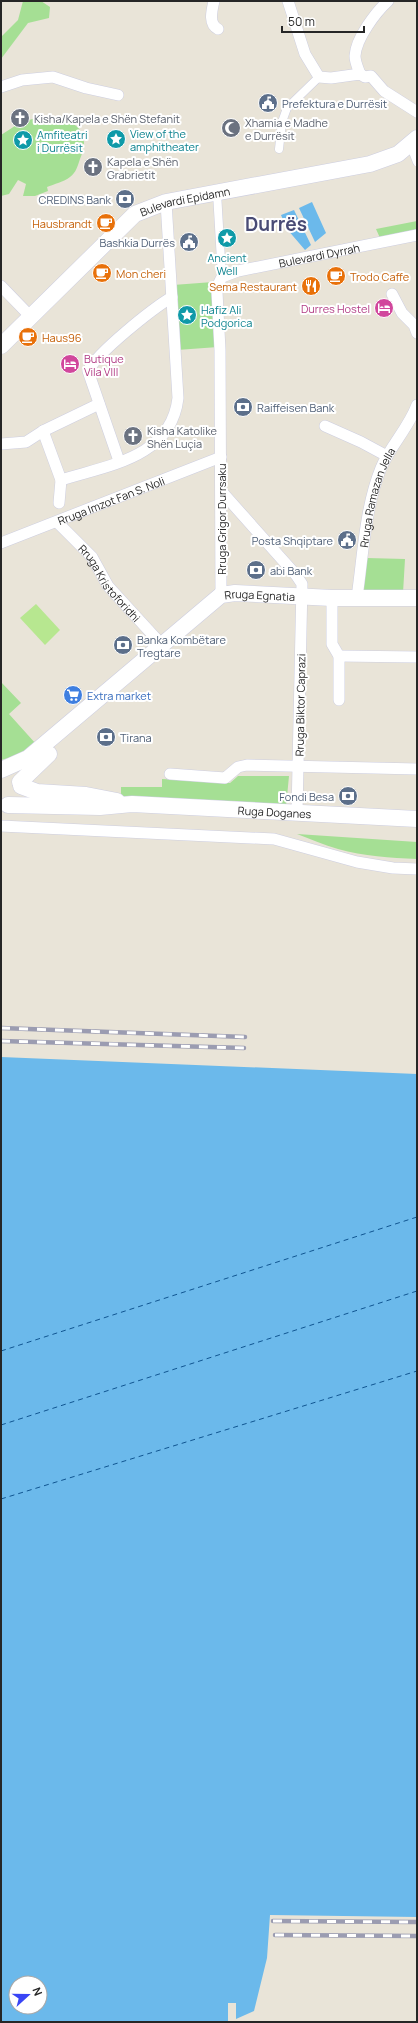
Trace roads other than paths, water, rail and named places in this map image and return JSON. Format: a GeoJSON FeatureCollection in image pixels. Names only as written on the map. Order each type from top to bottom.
{"type":"FeatureCollection","features":[{"type":"Feature","properties":{"kind":"main road","name":"Bulevardi Epidamn"},"geometry":{"type":"LineString","coordinates":[[1,346],[135,214],[166,202],[350,168],[391,157],[414,142]]}},
{"type":"Feature","properties":{"kind":"main road","name":"Rruga Egnatia"},"geometry":{"type":"LineString","coordinates":[[1,770],[28,758],[94,704],[221,595],[235,593],[332,598],[417,598]]}},
{"type":"Feature","properties":{"kind":"main road","name":"Rruga Egnatia"},"geometry":{"type":"LineString","coordinates":[[4,805],[12,803],[19,796],[21,784],[56,748],[94,704]]}},
{"type":"Feature","properties":{"kind":"main road"},"geometry":{"type":"LineString","coordinates":[[1,770],[13,772],[21,784],[37,792],[86,795],[132,804]]}},
{"type":"Feature","properties":{"kind":"main road"},"geometry":{"type":"LineString","coordinates":[[4,805],[100,807],[132,804]]}},
{"type":"Feature","properties":{"kind":"main road","name":"Ruga Doganes"},"geometry":{"type":"LineString","coordinates":[[132,804],[417,819]]}},
{"type":"Feature","properties":{"kind":"street"},"geometry":{"type":"LineString","coordinates":[[214,1],[212,18],[213,24],[218,29]]}},
{"type":"Feature","properties":{"kind":"street"},"geometry":{"type":"LineString","coordinates":[[288,1],[305,54],[319,77]]}},
{"type":"Feature","properties":{"kind":"street"},"geometry":{"type":"LineString","coordinates":[[360,74],[355,58],[356,50],[365,30],[388,1]]}},
{"type":"Feature","properties":{"kind":"street"},"geometry":{"type":"LineString","coordinates":[[279,148],[282,122],[287,108],[319,77],[331,78],[360,74],[365,77],[371,76],[384,91],[417,112]]}},
{"type":"Feature","properties":{"kind":"street"},"geometry":{"type":"LineString","coordinates":[[1,87],[22,80],[53,77],[86,88],[118,95]]}},
{"type":"Feature","properties":{"kind":"street"},"geometry":{"type":"LineString","coordinates":[[414,142],[417,162]]}},
{"type":"Feature","properties":{"kind":"street"},"geometry":{"type":"LineString","coordinates":[[217,193],[222,277]]}},
{"type":"Feature","properties":{"kind":"street"},"geometry":{"type":"LineString","coordinates":[[61,480],[120,461],[147,450],[156,444],[174,417],[178,398],[166,202]]}},
{"type":"Feature","properties":{"kind":"street","name":"Bulevardi Dyrrah"},"geometry":{"type":"LineString","coordinates":[[222,277],[238,271],[417,236]]}},
{"type":"Feature","properties":{"kind":"street","name":"Rruga Grigor Durrsaku"},"geometry":{"type":"LineString","coordinates":[[221,595],[222,492],[220,350],[217,292],[218,285],[222,277]]}},
{"type":"Feature","properties":{"kind":"street"},"geometry":{"type":"LineString","coordinates":[[1,286],[30,316]]}},
{"type":"Feature","properties":{"kind":"street"},"geometry":{"type":"LineString","coordinates":[[392,294],[402,313],[414,325],[417,333]]}},
{"type":"Feature","properties":{"kind":"street"},"geometry":{"type":"LineString","coordinates":[[120,461],[88,371],[91,365],[158,305],[172,297]]}},
{"type":"Feature","properties":{"kind":"street"},"geometry":{"type":"LineString","coordinates":[[1,444],[26,442],[43,431],[99,404]]}},
{"type":"Feature","properties":{"kind":"street","name":"Rruga Ramazan Jella"},"geometry":{"type":"LineString","coordinates":[[357,597],[371,498],[379,473],[387,456],[408,427],[417,405]]}},
{"type":"Feature","properties":{"kind":"street"},"geometry":{"type":"LineString","coordinates":[[325,426],[361,442],[387,456]]}},
{"type":"Feature","properties":{"kind":"street"},"geometry":{"type":"LineString","coordinates":[[43,431],[61,480],[59,503]]}},
{"type":"Feature","properties":{"kind":"street","name":"Rruga Imzot Fan S. Noli"},"geometry":{"type":"LineString","coordinates":[[1,543],[221,457]]}},
{"type":"Feature","properties":{"kind":"street","name":"Rruga Biktor Caprazi"},"geometry":{"type":"LineString","coordinates":[[222,492],[296,575],[302,584],[297,813]]}},
{"type":"Feature","properties":{"kind":"street","name":"Rruga Kristoforidhi"},"geometry":{"type":"LineString","coordinates":[[57,522],[92,557],[108,586],[162,645]]}},
{"type":"Feature","properties":{"kind":"street"},"geometry":{"type":"LineString","coordinates":[[332,598],[332,644],[339,656],[338,700]]}},
{"type":"Feature","properties":{"kind":"street"},"geometry":{"type":"LineString","coordinates":[[339,656],[417,657]]}},
{"type":"Feature","properties":{"kind":"street"},"geometry":{"type":"LineString","coordinates":[[170,774],[225,778],[242,765],[417,769]]}},
{"type":"Feature","properties":{"kind":"street"},"geometry":{"type":"LineString","coordinates":[[1,826],[266,838],[287,841],[356,862],[393,868],[417,869]]}},
{"type":"Feature","properties":{"kind":"water"},"geometry":{"type":"Polygon","coordinates":[[[312,202],[326,233],[315,242],[299,208],[312,202]]]}},
{"type":"Feature","properties":{"kind":"water"},"geometry":{"type":"Polygon","coordinates":[[[294,210],[311,245],[305,250],[287,229],[281,215],[294,210]]]}},
{"type":"Feature","properties":{"kind":"water"},"geometry":{"type":"Polygon","coordinates":[[[1,1057],[417,1074],[417,1917],[270,1915],[267,1958],[254,2011],[236,2019],[236,2003],[228,2003],[228,2022],[1,2022],[1,1057]]]}},
{"type":"Feature","properties":{"kind":"railway"},"geometry":{"type":"LineString","coordinates":[[1,1028],[245,1037]]}},
{"type":"Feature","properties":{"kind":"railway"},"geometry":{"type":"LineString","coordinates":[[1,1041],[244,1048]]}},
{"type":"Feature","properties":{"kind":"railway"},"geometry":{"type":"LineString","coordinates":[[273,1921],[417,1922]]}},
{"type":"Feature","properties":{"kind":"railway"},"geometry":{"type":"LineString","coordinates":[[275,1935],[417,1936]]}},
{"type":"Feature","properties":{"kind":"place","name":"Prefektura e Durrësit"},"geometry":{"type":"Point","coordinates":[268,103]}},
{"type":"Feature","properties":{"kind":"place","name":"Kisha/Kapela e Shën Stefanit"},"geometry":{"type":"Point","coordinates":[20,118]}},
{"type":"Feature","properties":{"kind":"place","name":"Xhamia e Madhe e Durrësit"},"geometry":{"type":"Point","coordinates":[231,128]}},
{"type":"Feature","properties":{"kind":"place","name":"View of the amphitheater"},"geometry":{"type":"Point","coordinates":[116,139]}},
{"type":"Feature","properties":{"kind":"place","name":"Amfiteatri i Durrësit"},"geometry":{"type":"Point","coordinates":[23,140]}},
{"type":"Feature","properties":{"kind":"place","name":"Kapela e Shën Grabrietit"},"geometry":{"type":"Point","coordinates":[93,167]}},
{"type":"Feature","properties":{"kind":"place","name":"CREDINS Bank"},"geometry":{"type":"Point","coordinates":[125,199]}},
{"type":"Feature","properties":{"kind":"place","name":"Hausbrandt"},"geometry":{"type":"Point","coordinates":[106,223]}},
{"type":"Feature","properties":{"kind":"place","name":"Ancient Well"},"geometry":{"type":"Point","coordinates":[227,238]}},
{"type":"Feature","properties":{"kind":"place","name":"Bashkia Durrës"},"geometry":{"type":"Point","coordinates":[189,242]}},
{"type":"Feature","properties":{"kind":"place","name":"Mon cheri"},"geometry":{"type":"Point","coordinates":[102,273]}},
{"type":"Feature","properties":{"kind":"place","name":"Trodo Caffe"},"geometry":{"type":"Point","coordinates":[336,276]}},
{"type":"Feature","properties":{"kind":"place","name":"Sema Restaurant"},"geometry":{"type":"Point","coordinates":[311,286]}},
{"type":"Feature","properties":{"kind":"place","name":"Durres Hostel"},"geometry":{"type":"Point","coordinates":[384,308]}},
{"type":"Feature","properties":{"kind":"place","name":"Hafiz Ali Podgorica"},"geometry":{"type":"Point","coordinates":[187,315]}},
{"type":"Feature","properties":{"kind":"place","name":"Haus96"},"geometry":{"type":"Point","coordinates":[28,337]}},
{"type":"Feature","properties":{"kind":"place","name":"Butique Vila VIII"},"geometry":{"type":"Point","coordinates":[70,364]}},
{"type":"Feature","properties":{"kind":"place","name":"Raiffeisen Bank"},"geometry":{"type":"Point","coordinates":[243,407]}},
{"type":"Feature","properties":{"kind":"place","name":"Kisha Katolike Shën Luçia"},"geometry":{"type":"Point","coordinates":[133,436]}},
{"type":"Feature","properties":{"kind":"place","name":"Posta Shqiptare"},"geometry":{"type":"Point","coordinates":[347,540]}},
{"type":"Feature","properties":{"kind":"place","name":"abi Bank"},"geometry":{"type":"Point","coordinates":[256,570]}},
{"type":"Feature","properties":{"kind":"place","name":"Banka Kombëtare Tregtare"},"geometry":{"type":"Point","coordinates":[123,645]}},
{"type":"Feature","properties":{"kind":"place","name":"Extra market"},"geometry":{"type":"Point","coordinates":[73,695]}},
{"type":"Feature","properties":{"kind":"place","name":"Tirana"},"geometry":{"type":"Point","coordinates":[106,737]}},
{"type":"Feature","properties":{"kind":"place","name":"Fondi Besa"},"geometry":{"type":"Point","coordinates":[348,796]}},
{"type":"Feature","properties":{"kind":"district","name":"Durrës"},"geometry":{"type":"Point","coordinates":[276,224]}}]}
